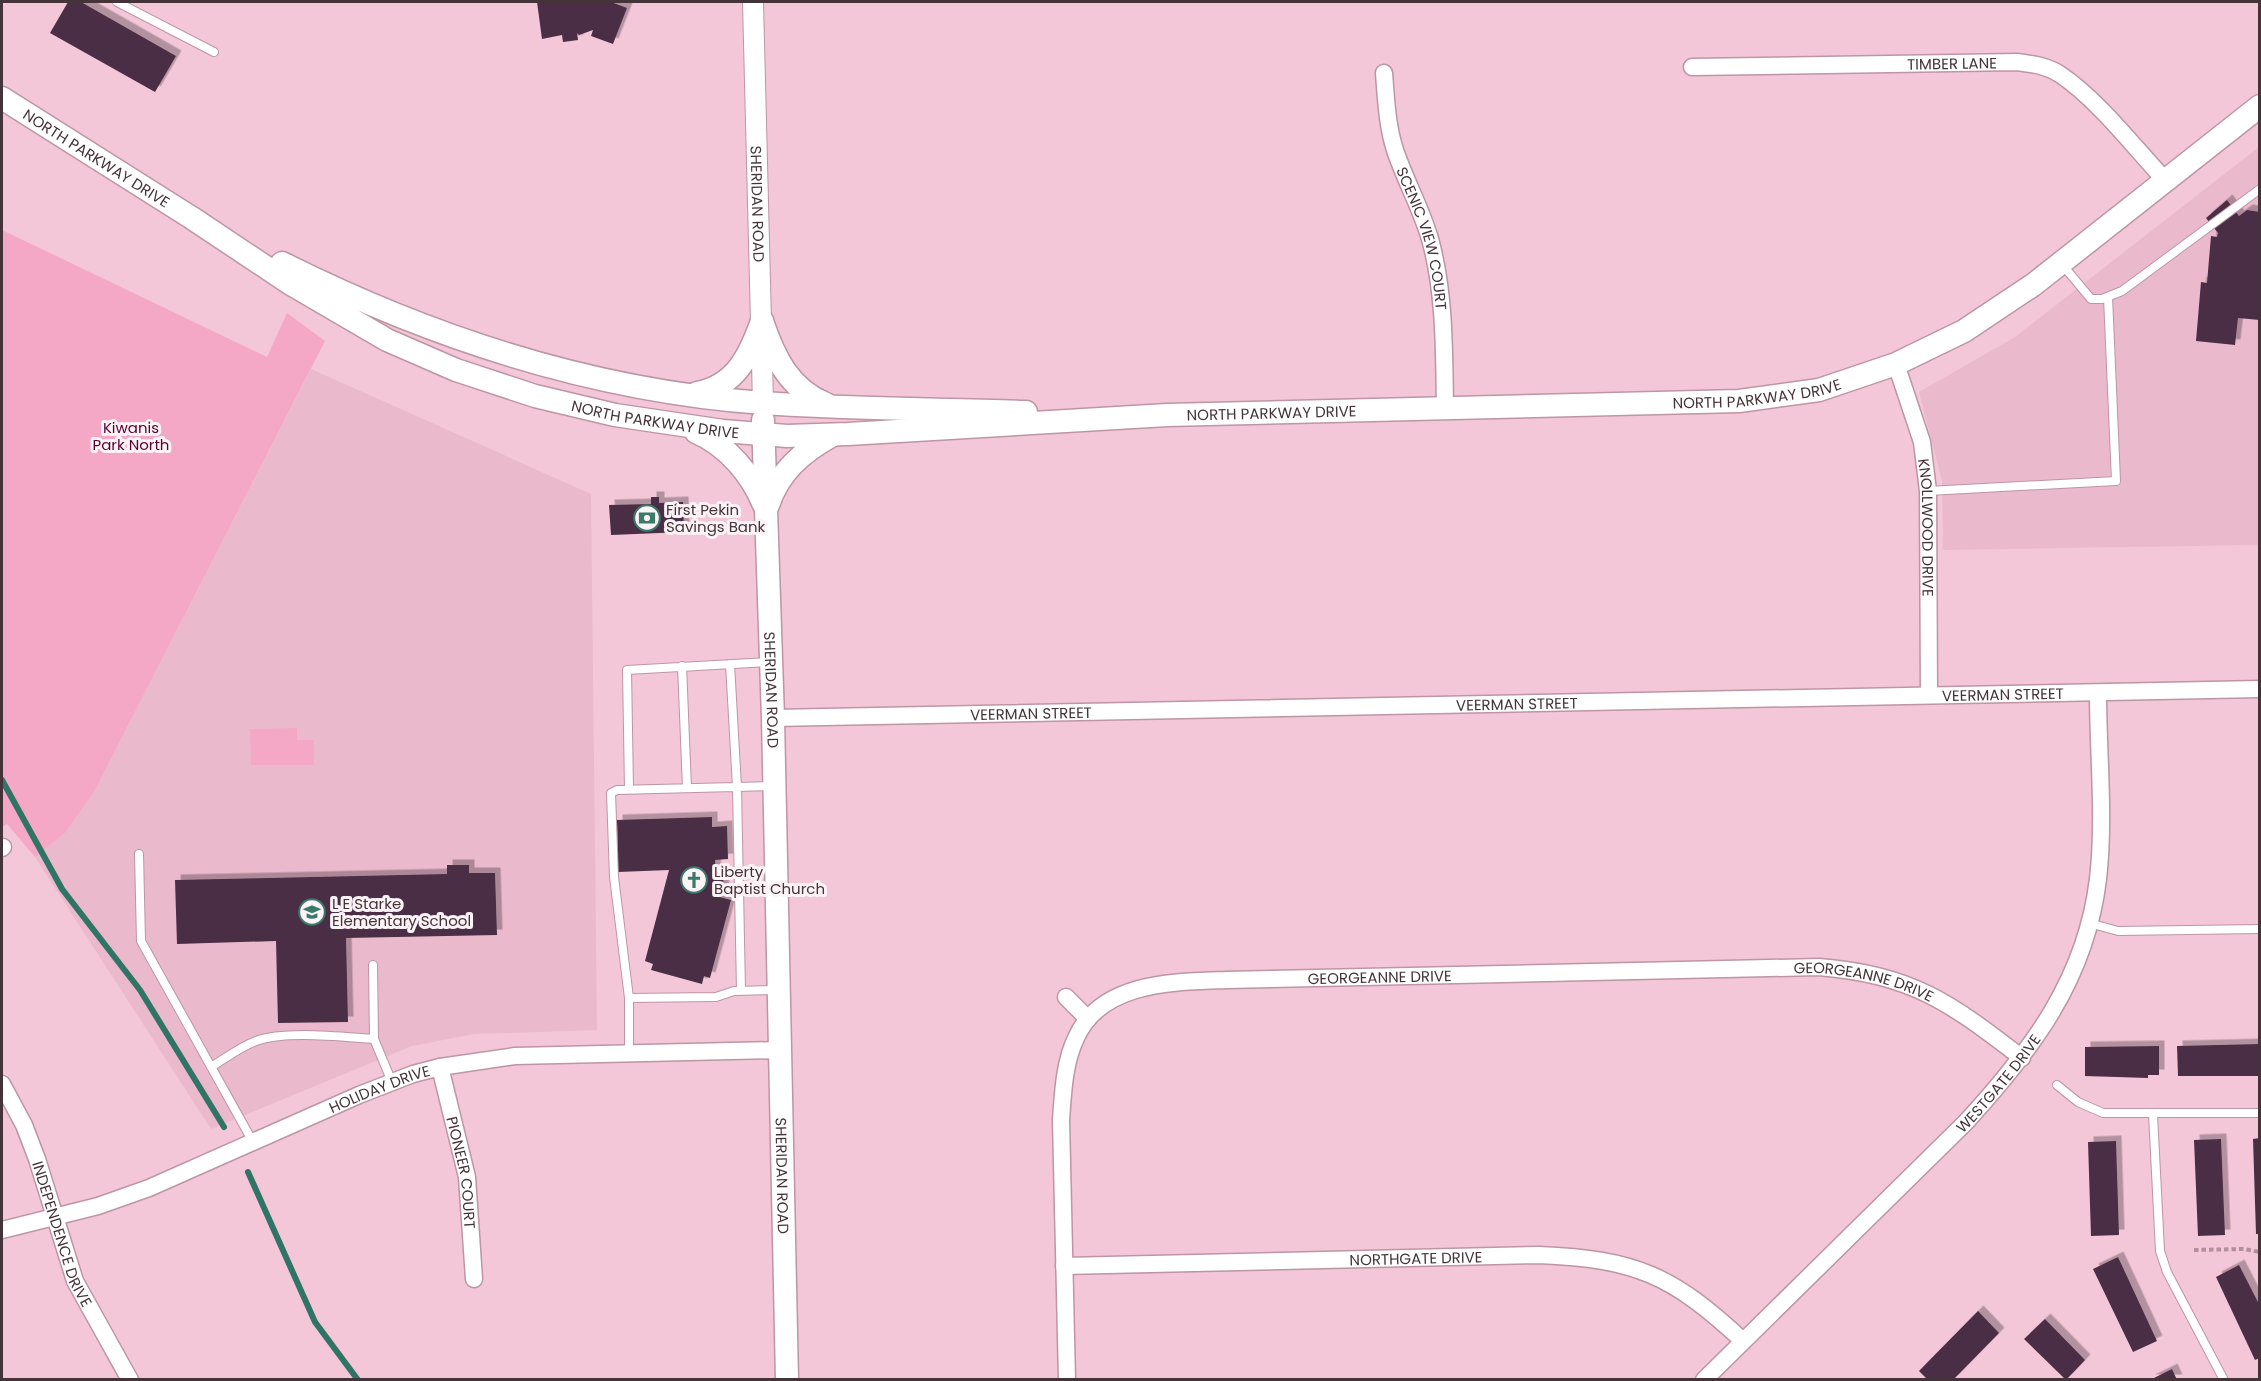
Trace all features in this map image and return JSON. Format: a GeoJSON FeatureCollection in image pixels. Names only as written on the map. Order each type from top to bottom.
{"type":"FeatureCollection","features":[{"type":"Feature","properties":{"kind":"main road","name":"NORTH PARKWAY DRIVE"},"geometry":{"type":"LineString","coordinates":[[2,98],[192,218],[291,284],[365,329],[436,362],[516,390],[587,410],[684,426],[764,434],[834,435],[1167,416],[1739,401],[1819,390],[1896,364],[1941,343],[1995,312],[2258,110]]}},
{"type":"Feature","properties":{"kind":"main road","name":"NORTH PARKWAY DRIVE"},"geometry":{"type":"LineString","coordinates":[[192,218],[373,306],[473,345],[569,371],[690,394],[763,403],[1167,416]]}},
{"type":"Feature","properties":{"kind":"main road"},"geometry":{"type":"LineString","coordinates":[[690,394],[709,391],[725,383],[737,372],[754,343],[762,321]]}},
{"type":"Feature","properties":{"kind":"main road"},"geometry":{"type":"LineString","coordinates":[[762,321],[771,349],[784,373],[811,398],[831,406]]}},
{"type":"Feature","properties":{"kind":"main road","name":"SHERIDAN ROAD"},"geometry":{"type":"LineString","coordinates":[[763,403],[773,718],[787,1380]]}},
{"type":"Feature","properties":{"kind":"main road"},"geometry":{"type":"LineString","coordinates":[[684,426],[704,435],[732,456],[758,492],[766,512]]}},
{"type":"Feature","properties":{"kind":"main road"},"geometry":{"type":"LineString","coordinates":[[766,512],[772,495],[797,458],[834,435]]}},
{"type":"Feature","properties":{"kind":"street","name":"SHERIDAN ROAD"},"geometry":{"type":"LineString","coordinates":[[753,2],[763,403]]}},
{"type":"Feature","properties":{"kind":"street","name":"TIMBER LANE"},"geometry":{"type":"LineString","coordinates":[[1692,67],[2017,62],[2039,65],[2061,74],[2086,96],[2165,180]]}},
{"type":"Feature","properties":{"kind":"street","name":"SCENIC VIEW COURT"},"geometry":{"type":"LineString","coordinates":[[1384,73],[1387,110],[1394,147],[1424,222],[1438,275],[1443,321],[1444,407]]}},
{"type":"Feature","properties":{"kind":"street","name":"KNOLLWOOD DRIVE"},"geometry":{"type":"LineString","coordinates":[[1896,364],[1922,442],[1928,491],[1929,695]]}},
{"type":"Feature","properties":{"kind":"street","name":"VEERMAN STREET"},"geometry":{"type":"LineString","coordinates":[[773,718],[2259,689]]}},
{"type":"Feature","properties":{"kind":"street","name":"WESTGATE DRIVE"},"geometry":{"type":"LineString","coordinates":[[1704,1380],[1966,1122],[2022,1058],[2044,1028],[2067,987],[2095,898],[2100,847],[2098,693]]}},
{"type":"Feature","properties":{"kind":"street","name":"GEORGEANNE DRIVE"},"geometry":{"type":"LineString","coordinates":[[1067,1380],[1061,1120],[1063,1092],[1076,1038],[1088,1019],[1115,998],[1138,989],[1184,981],[1819,967],[1859,970],[1910,984],[1954,1007],[2022,1058]]}},
{"type":"Feature","properties":{"kind":"street"},"geometry":{"type":"LineString","coordinates":[[1066,997],[1088,1019]]}},
{"type":"Feature","properties":{"kind":"street","name":"HOLIDAY DRIVE"},"geometry":{"type":"LineString","coordinates":[[2,1230],[54,1218],[149,1188],[392,1082],[440,1066],[514,1056],[779,1050]]}},
{"type":"Feature","properties":{"kind":"street","name":"PIONEER COURT"},"geometry":{"type":"LineString","coordinates":[[440,1066],[467,1177],[474,1279]]}},
{"type":"Feature","properties":{"kind":"street","name":"INDEPENDENCE DRIVE"},"geometry":{"type":"LineString","coordinates":[[2,1084],[24,1125],[37,1159],[75,1281],[130,1380]]}},
{"type":"Feature","properties":{"kind":"street","name":"NORTHGATE DRIVE"},"geometry":{"type":"LineString","coordinates":[[1064,1266],[1539,1255],[1588,1257],[1630,1265],[1666,1281],[1706,1308],[1743,1341]]}},
{"type":"Feature","properties":{"kind":"lane"},"geometry":{"type":"LineString","coordinates":[[117,2],[214,52]]}},
{"type":"Feature","properties":{"kind":"lane"},"geometry":{"type":"LineString","coordinates":[[2061,262],[2091,299],[2108,297],[2122,291],[2259,189]]}},
{"type":"Feature","properties":{"kind":"lane"},"geometry":{"type":"LineString","coordinates":[[1928,491],[2116,481],[2108,297]]}},
{"type":"Feature","properties":{"kind":"lane"},"geometry":{"type":"LineString","coordinates":[[629,789],[627,670],[771,662]]}},
{"type":"Feature","properties":{"kind":"lane"},"geometry":{"type":"LineString","coordinates":[[730,664],[737,787],[741,991]]}},
{"type":"Feature","properties":{"kind":"lane"},"geometry":{"type":"LineString","coordinates":[[682,666],[687,788]]}},
{"type":"Feature","properties":{"kind":"lane"},"geometry":{"type":"LineString","coordinates":[[629,1054],[629,998],[614,877],[611,793],[629,789],[774,786]]}},
{"type":"Feature","properties":{"kind":"lane"},"geometry":{"type":"LineString","coordinates":[[139,854],[141,941],[253,1143]]}},
{"type":"Feature","properties":{"kind":"lane"},"geometry":{"type":"LineString","coordinates":[[2089,922],[2118,931],[2259,929]]}},
{"type":"Feature","properties":{"kind":"lane"},"geometry":{"type":"LineString","coordinates":[[373,965],[374,1040],[392,1082]]}},
{"type":"Feature","properties":{"kind":"lane"},"geometry":{"type":"LineString","coordinates":[[629,998],[716,997],[741,991],[778,990]]}},
{"type":"Feature","properties":{"kind":"lane"},"geometry":{"type":"LineString","coordinates":[[211,1067],[245,1046],[271,1038],[327,1036],[374,1040]]}},
{"type":"Feature","properties":{"kind":"lane"},"geometry":{"type":"LineString","coordinates":[[2057,1084],[2095,1111],[2116,1114],[2259,1113]]}},
{"type":"Feature","properties":{"kind":"lane"},"geometry":{"type":"LineString","coordinates":[[2153,1114],[2160,1251],[2181,1301],[2224,1380]]}},
{"type":"Feature","properties":{"kind":"path"},"geometry":{"type":"LineString","coordinates":[[2194,1250],[2244,1249],[2259,1252]]}},
{"type":"Feature","properties":{"kind":"shaded area"},"geometry":{"type":"Polygon","coordinates":[[[2259,147],[2259,545],[1943,550],[1942,481],[1919,392],[2015,337],[2259,147]]]}},
{"type":"Feature","properties":{"kind":"shaded area"},"geometry":{"type":"Polygon","coordinates":[[[311,369],[591,494],[597,1030],[474,1034],[412,1046],[211,1129],[35,857],[65,833],[94,792],[311,369]]]}},
{"type":"Feature","properties":{"kind":"green space","name":"Kiwanis Park North"},"geometry":{"type":"Polygon","coordinates":[[[2,230],[267,357],[287,313],[325,341],[94,792],[65,833],[35,857],[7,824],[2,827],[2,230]]]}},
{"type":"Feature","properties":{"kind":"green space"},"geometry":{"type":"Polygon","coordinates":[[[297,728],[297,740],[314,740],[314,765],[251,765],[250,729],[297,728]]]}},
{"type":"Feature","properties":{"kind":"building"},"geometry":{"type":"Polygon","coordinates":[[[68,2],[81,2],[176,56],[155,92],[50,33],[68,2]]]}},
{"type":"Feature","properties":{"kind":"building"},"geometry":{"type":"Polygon","coordinates":[[[537,2],[611,2],[627,8],[613,44],[591,36],[593,30],[579,35],[577,33],[578,40],[563,42],[562,35],[542,39],[537,2]]]}},
{"type":"Feature","properties":{"kind":"building"},"geometry":{"type":"Polygon","coordinates":[[[2227,200],[2239,216],[2247,210],[2260,212],[2260,320],[2238,318],[2235,345],[2196,341],[2201,282],[2207,283],[2211,236],[2217,237],[2218,233],[2206,218],[2227,200]]]}},
{"type":"Feature","properties":{"kind":"building"},"geometry":{"type":"Polygon","coordinates":[[[651,497],[659,497],[659,503],[683,502],[684,532],[611,535],[609,505],[651,504],[651,497]]]}},
{"type":"Feature","properties":{"kind":"building"},"geometry":{"type":"Polygon","coordinates":[[[712,817],[712,827],[727,826],[728,859],[715,860],[716,874],[723,874],[724,895],[712,895],[731,900],[710,978],[704,976],[702,984],[651,970],[653,964],[645,961],[669,870],[618,872],[617,820],[712,817]]]}},
{"type":"Feature","properties":{"kind":"building"},"geometry":{"type":"Polygon","coordinates":[[[447,865],[469,865],[469,873],[495,873],[497,935],[346,938],[348,1022],[278,1023],[276,941],[177,944],[175,880],[447,874],[447,865]]]}},
{"type":"Feature","properties":{"kind":"building"},"geometry":{"type":"Polygon","coordinates":[[[2260,1044],[2259,1076],[2178,1076],[2177,1046],[2260,1044]]]}},
{"type":"Feature","properties":{"kind":"building"},"geometry":{"type":"Polygon","coordinates":[[[2159,1046],[2159,1075],[2148,1075],[2148,1078],[2085,1076],[2085,1047],[2159,1046]]]}},
{"type":"Feature","properties":{"kind":"building"},"geometry":{"type":"Polygon","coordinates":[[[2260,1138],[2260,1234],[2256,1234],[2253,1139],[2260,1138]]]}},
{"type":"Feature","properties":{"kind":"building"},"geometry":{"type":"Polygon","coordinates":[[[2221,1139],[2225,1235],[2198,1236],[2194,1140],[2221,1139]]]}},
{"type":"Feature","properties":{"kind":"building"},"geometry":{"type":"Polygon","coordinates":[[[2116,1141],[2119,1235],[2091,1236],[2088,1142],[2116,1141]]]}},
{"type":"Feature","properties":{"kind":"building"},"geometry":{"type":"Polygon","coordinates":[[[2118,1257],[2157,1341],[2133,1352],[2093,1269],[2118,1257]]]}},
{"type":"Feature","properties":{"kind":"building"},"geometry":{"type":"Polygon","coordinates":[[[2239,1265],[2260,1306],[2260,1358],[2255,1360],[2216,1277],[2239,1265]]]}},
{"type":"Feature","properties":{"kind":"building"},"geometry":{"type":"Polygon","coordinates":[[[1978,1311],[1999,1333],[1953,1380],[1928,1380],[1919,1371],[1978,1311]]]}},
{"type":"Feature","properties":{"kind":"building"},"geometry":{"type":"Polygon","coordinates":[[[2045,1319],[2085,1360],[2066,1380],[2024,1339],[2045,1319]]]}},
{"type":"Feature","properties":{"kind":"building"},"geometry":{"type":"Polygon","coordinates":[[[2172,1369],[2177,1380],[2150,1380],[2172,1369]]]}},
{"type":"Feature","properties":{"kind":"waterway"},"geometry":{"type":"LineString","coordinates":[[2,780],[62,889],[140,990],[224,1127]]}},
{"type":"Feature","properties":{"kind":"waterway"},"geometry":{"type":"LineString","coordinates":[[248,1172],[315,1322],[358,1380]]}},
{"type":"Feature","properties":{"kind":"place","name":"First Pekin Savings Bank"},"geometry":{"type":"Point","coordinates":[647,518]}},
{"type":"Feature","properties":{"kind":"place","name":"Liberty Baptist Church"},"geometry":{"type":"Point","coordinates":[694,880]}},
{"type":"Feature","properties":{"kind":"place","name":"L E Starke Elementary School"},"geometry":{"type":"Point","coordinates":[312,912]}}]}
